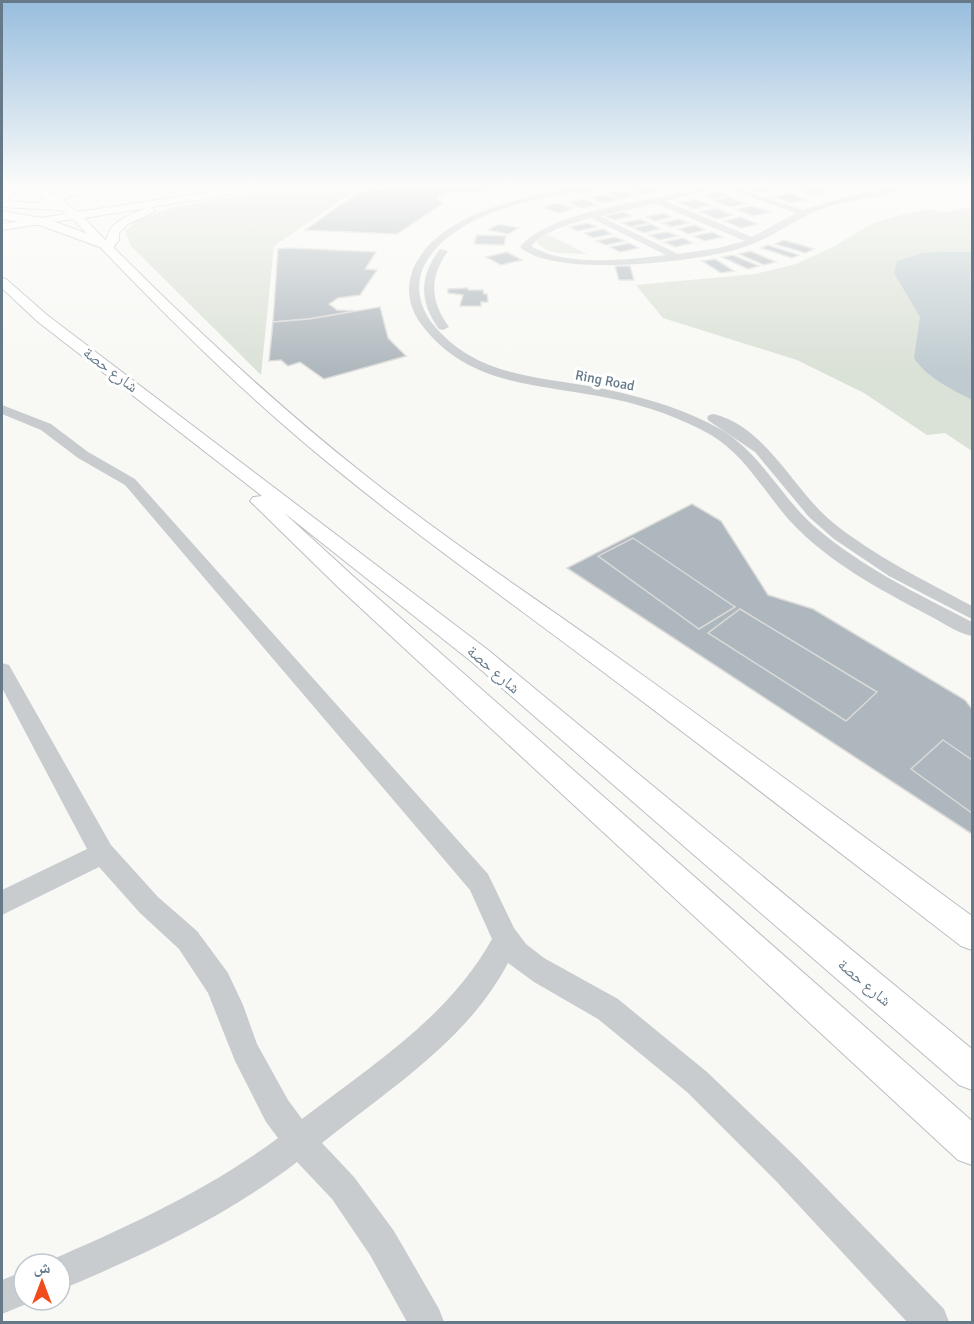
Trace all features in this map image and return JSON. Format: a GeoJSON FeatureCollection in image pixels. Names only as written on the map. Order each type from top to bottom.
{"type":"FeatureCollection","features":[{"type":"Feature","properties":{"kind":"main road"},"geometry":{"type":"LineString","coordinates":[[111,249],[160,302],[283,416],[358,479],[434,538],[593,651],[972,936]]}},
{"type":"Feature","properties":{"kind":"main road","name":"شارع حصة"},"geometry":{"type":"LineString","coordinates":[[3,285],[42,318],[159,405],[471,649],[972,1072]]}},
{"type":"Feature","properties":{"kind":"main road"},"geometry":{"type":"LineString","coordinates":[[159,405],[176,429],[245,487],[346,582],[972,1146]]}},
{"type":"Feature","properties":{"kind":"street","name":"Ring Road"},"geometry":{"type":"LineString","coordinates":[[431,249],[417,267],[413,296],[418,311],[434,335],[450,349],[493,371],[521,380],[635,400],[688,418],[714,432],[741,451],[807,528],[841,555],[972,630]]}},
{"type":"Feature","properties":{"kind":"street","name":"Ring Road"},"geometry":{"type":"LineString","coordinates":[[445,249],[431,268],[428,295],[432,310],[445,329],[468,348],[492,360],[521,370],[641,391],[712,417],[737,431],[759,448],[803,502],[849,542],[881,563],[972,612]]}},
{"type":"Feature","properties":{"kind":"street"},"geometry":{"type":"LineString","coordinates":[[526,249],[545,259],[584,261],[680,258],[727,249]]}},
{"type":"Feature","properties":{"kind":"street"},"geometry":{"type":"LineString","coordinates":[[661,249],[680,258]]}},
{"type":"Feature","properties":{"kind":"street"},"geometry":{"type":"LineString","coordinates":[[2,409],[46,427],[83,455],[130,482],[479,882],[506,940],[527,963],[592,999],[619,1018],[656,1047],[724,1107],[931,1323]]}},
{"type":"Feature","properties":{"kind":"street"},"geometry":{"type":"LineString","coordinates":[[2,670],[102,853],[149,905],[188,940],[203,961],[218,983],[233,1015],[245,1051],[259,1081],[299,1141],[343,1188],[382,1243],[426,1323]]}},
{"type":"Feature","properties":{"kind":"street"},"geometry":{"type":"LineString","coordinates":[[2,903],[102,853]]}},
{"type":"Feature","properties":{"kind":"street"},"geometry":{"type":"LineString","coordinates":[[72,1267],[176,1217],[255,1172],[379,1081],[441,1028],[479,986],[506,940]]}},
{"type":"Feature","properties":{"kind":"shaded area"},"geometry":{"type":"Polygon","coordinates":[[[134,249],[274,249],[261,375],[134,249]]]}},
{"type":"Feature","properties":{"kind":"shaded area"},"geometry":{"type":"Polygon","coordinates":[[[545,249],[577,249],[587,254],[560,253],[545,249]]]}},
{"type":"Feature","properties":{"kind":"shaded area"},"geometry":{"type":"Polygon","coordinates":[[[829,249],[972,249],[972,451],[945,433],[927,435],[864,393],[797,360],[663,318],[636,285],[755,274],[796,264],[829,249]]]}},
{"type":"Feature","properties":{"kind":"shaded area"},"geometry":{"type":"Polygon","coordinates":[[[972,252],[972,274],[970,276],[972,400],[933,377],[914,358],[920,317],[894,273],[897,261],[922,253],[972,252]]]}},
{"type":"Feature","properties":{"kind":"building"},"geometry":{"type":"Polygon","coordinates":[[[278,249],[376,252],[365,269],[377,270],[360,295],[338,298],[329,304],[337,310],[355,311],[309,319],[273,322],[278,249]]]}},
{"type":"Feature","properties":{"kind":"building"},"geometry":{"type":"Polygon","coordinates":[[[614,249],[635,249],[620,252],[614,249]]]}},
{"type":"Feature","properties":{"kind":"building"},"geometry":{"type":"Polygon","coordinates":[[[763,249],[780,249],[799,255],[792,258],[763,249]]]}},
{"type":"Feature","properties":{"kind":"building"},"geometry":{"type":"Polygon","coordinates":[[[791,249],[814,249],[805,253],[791,249]]]}},
{"type":"Feature","properties":{"kind":"building"},"geometry":{"type":"Polygon","coordinates":[[[750,251],[776,262],[764,265],[739,254],[750,251]]]}},
{"type":"Feature","properties":{"kind":"building"},"geometry":{"type":"Polygon","coordinates":[[[507,252],[522,260],[501,265],[486,257],[507,252]]]}},
{"type":"Feature","properties":{"kind":"building"},"geometry":{"type":"Polygon","coordinates":[[[733,255],[759,266],[748,269],[722,257],[733,255]]]}},
{"type":"Feature","properties":{"kind":"building"},"geometry":{"type":"Polygon","coordinates":[[[715,259],[734,271],[721,273],[702,261],[715,259]]]}},
{"type":"Feature","properties":{"kind":"building"},"geometry":{"type":"Polygon","coordinates":[[[615,266],[630,266],[634,280],[619,280],[615,266]]]}},
{"type":"Feature","properties":{"kind":"building"},"geometry":{"type":"Polygon","coordinates":[[[468,288],[468,290],[483,290],[484,294],[487,294],[488,302],[481,302],[481,306],[460,306],[463,295],[448,293],[448,289],[468,288]]]}},
{"type":"Feature","properties":{"kind":"building"},"geometry":{"type":"Polygon","coordinates":[[[380,307],[388,338],[406,356],[324,379],[300,362],[288,366],[281,360],[269,361],[273,322],[309,319],[380,307]]]}},
{"type":"Feature","properties":{"kind":"building"},"geometry":{"type":"Polygon","coordinates":[[[692,504],[721,521],[768,595],[813,609],[965,700],[972,709],[972,834],[567,568],[692,504]]]}},
{"type":"Feature","properties":{"kind":"building"},"geometry":{"type":"Polygon","coordinates":[[[633,538],[735,607],[699,629],[598,556],[633,538]]]}},
{"type":"Feature","properties":{"kind":"building"},"geometry":{"type":"Polygon","coordinates":[[[740,609],[877,692],[846,721],[708,633],[740,609]]]}},
{"type":"Feature","properties":{"kind":"building"},"geometry":{"type":"Polygon","coordinates":[[[943,740],[972,760],[972,813],[911,769],[943,740]]]}}]}
